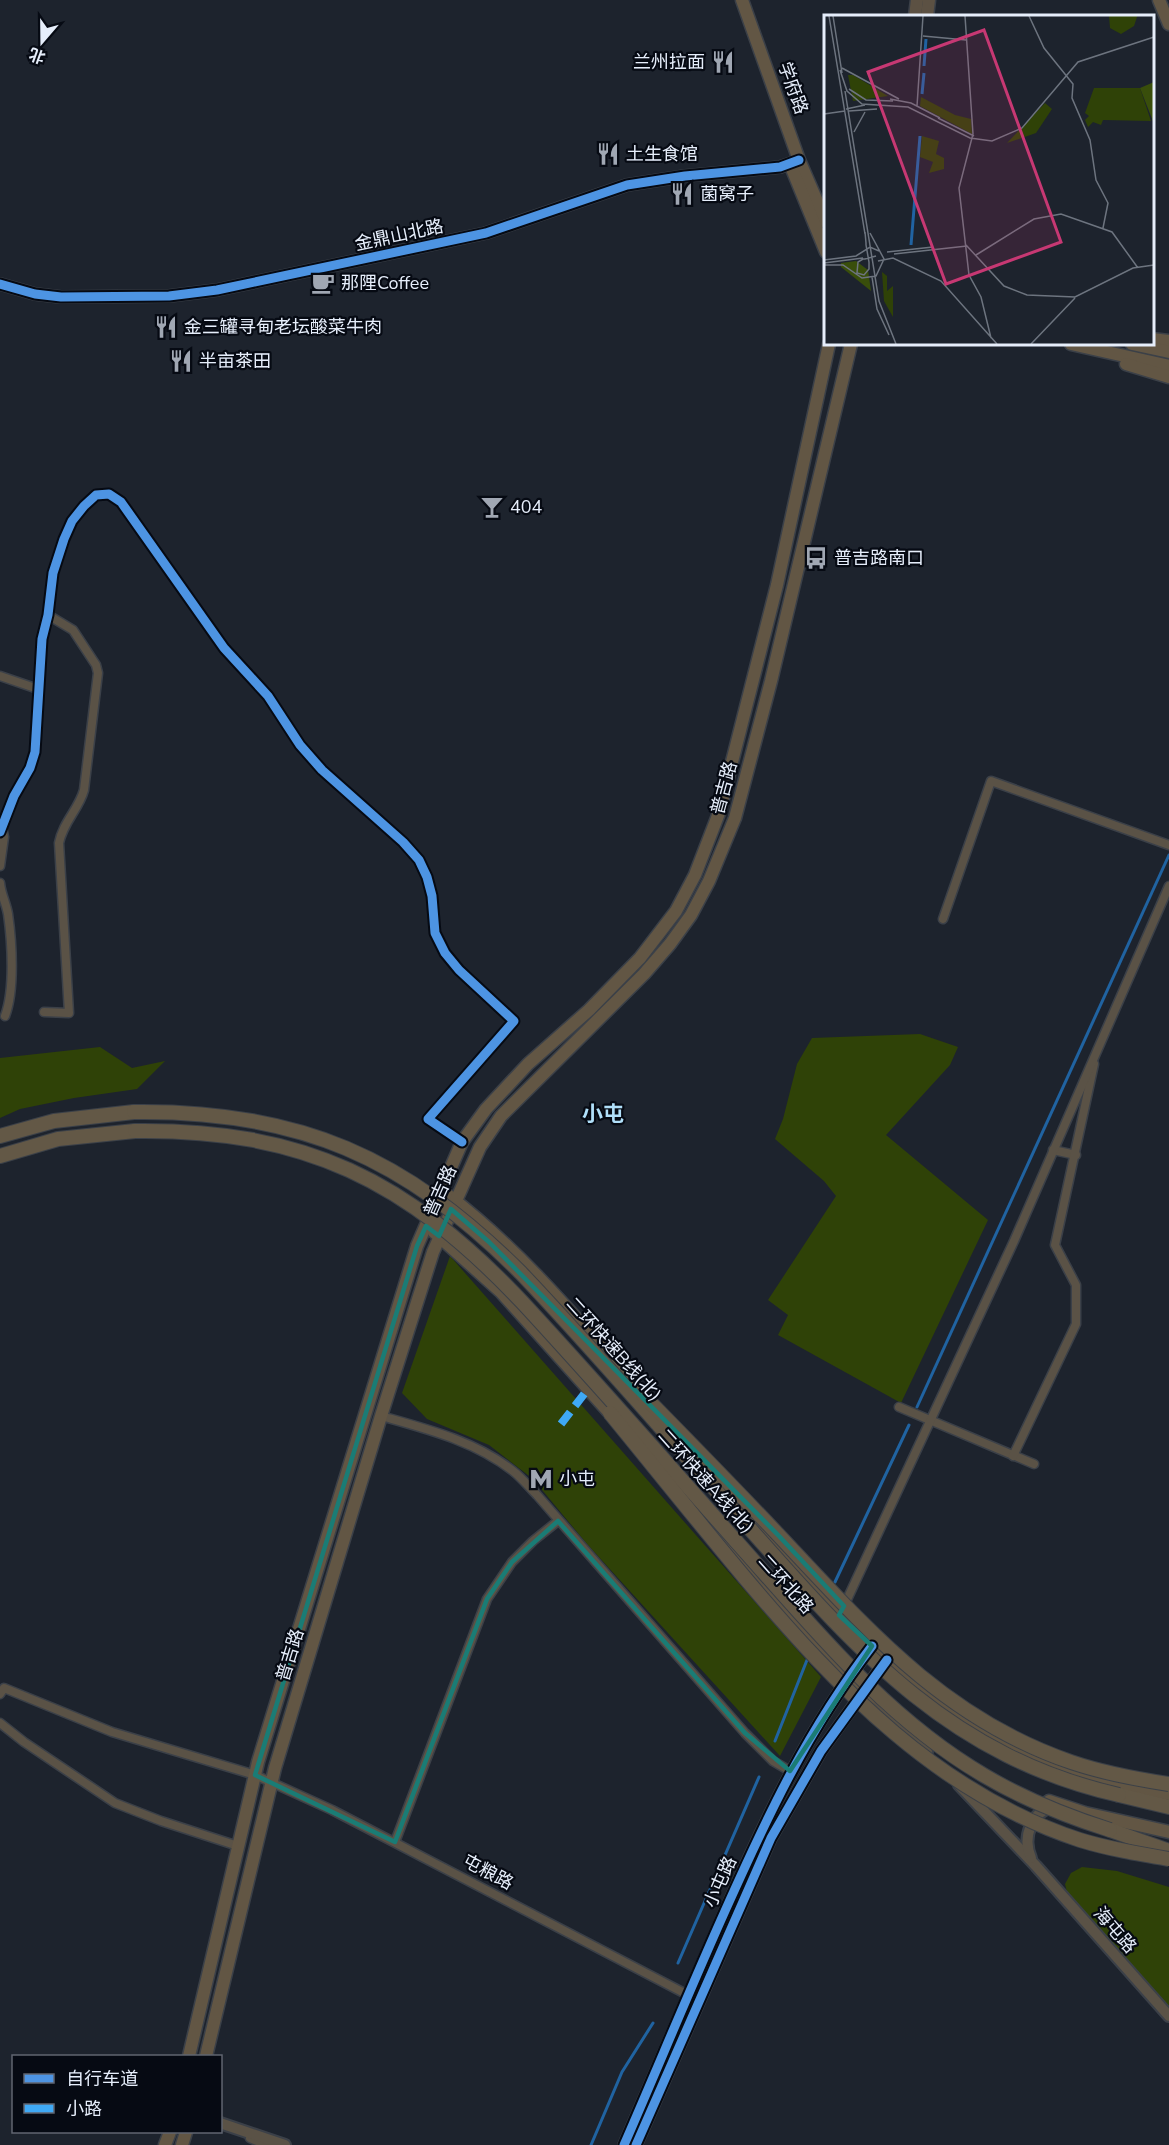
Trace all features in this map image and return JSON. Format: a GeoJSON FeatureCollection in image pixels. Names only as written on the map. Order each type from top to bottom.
{"type":"FeatureCollection","features":[{"type":"Feature","properties":{"kind":"highway","name":"二环快速B线(北)"},"geometry":{"type":"LineString","coordinates":[[0,1136],[54,1121],[134,1112],[187,1113],[237,1118],[284,1127],[344,1147],[396,1172],[427,1192],[474,1228],[521,1273],[815,1602],[883,1670],[947,1720],[998,1751],[1057,1777],[1119,1795],[1169,1805]]}},
{"type":"Feature","properties":{"kind":"highway","name":"二环快速A线(北)"},"geometry":{"type":"LineString","coordinates":[[0,1156],[58,1139],[135,1131],[186,1132],[235,1137],[280,1146],[337,1164],[417,1207],[461,1242],[507,1286],[823,1639],[885,1701],[924,1735],[983,1775],[1044,1806],[1110,1830]]}},
{"type":"Feature","properties":{"kind":"highway"},"geometry":{"type":"LineString","coordinates":[[521,1273],[718,1472],[852,1614],[916,1674],[978,1718],[1036,1748],[1098,1770],[1169,1784]]}},
{"type":"Feature","properties":{"kind":"highway"},"geometry":{"type":"LineString","coordinates":[[507,1286],[787,1627],[892,1733],[953,1779],[994,1803],[1036,1823],[1093,1844],[1169,1859]]}},
{"type":"Feature","properties":{"kind":"highway"},"geometry":{"type":"LineString","coordinates":[[1110,1830],[1169,1846]]}},
{"type":"Feature","properties":{"kind":"highway"},"geometry":{"type":"LineString","coordinates":[[1110,1830],[1169,1851]]}},
{"type":"Feature","properties":{"kind":"main road","name":"学府路"},"geometry":{"type":"LineString","coordinates":[[742,0],[824,249]]}},
{"type":"Feature","properties":{"kind":"main road"},"geometry":{"type":"LineString","coordinates":[[915,15],[917,0]]}},
{"type":"Feature","properties":{"kind":"main road"},"geometry":{"type":"LineString","coordinates":[[927,15],[929,0]]}},
{"type":"Feature","properties":{"kind":"main road"},"geometry":{"type":"LineString","coordinates":[[1159,0],[1169,24]]}},
{"type":"Feature","properties":{"kind":"main road","name":"学府路"},"geometry":{"type":"LineString","coordinates":[[794,162],[824,220]]}},
{"type":"Feature","properties":{"kind":"main road"},"geometry":{"type":"LineString","coordinates":[[1154,339],[1169,341]]}},
{"type":"Feature","properties":{"kind":"main road","name":"普吉路"},"geometry":{"type":"LineString","coordinates":[[189,2055],[255,1775],[417,1246],[462,1142],[486,1109],[528,1064],[589,1010],[640,958],[676,911],[695,875],[719,813],[777,585],[829,345]]}},
{"type":"Feature","properties":{"kind":"main road","name":"普吉路"},"geometry":{"type":"LineString","coordinates":[[206,2055],[271,1782],[421,1285],[439,1236],[480,1147],[501,1116],[644,974],[691,915],[710,881],[735,818],[771,681],[851,345]]}},
{"type":"Feature","properties":{"kind":"main road"},"geometry":{"type":"LineString","coordinates":[[1077,345],[1169,377]]}},
{"type":"Feature","properties":{"kind":"main road"},"geometry":{"type":"LineString","coordinates":[[1078,345],[1169,366]]}},
{"type":"Feature","properties":{"kind":"main road"},"geometry":{"type":"LineString","coordinates":[[1137,345],[1169,352]]}},
{"type":"Feature","properties":{"kind":"main road","name":"二环北路"},"geometry":{"type":"LineString","coordinates":[[441,1190],[496,1235],[544,1284],[839,1615],[887,1660],[949,1708],[1009,1744],[1073,1770],[1169,1794]]}},
{"type":"Feature","properties":{"kind":"main road","name":"二环北路"},"geometry":{"type":"LineString","coordinates":[[426,1226],[470,1262],[517,1309],[794,1621],[866,1692],[907,1725],[970,1766],[1015,1788],[1061,1806],[1169,1832]]}},
{"type":"Feature","properties":{"kind":"street","name":"金鼎山北路"},"geometry":{"type":"LineString","coordinates":[[0,284],[34,294],[61,297],[169,296],[217,290],[486,233],[571,206],[627,185],[686,176],[780,167],[794,162]]}},
{"type":"Feature","properties":{"kind":"street"},"geometry":{"type":"LineString","coordinates":[[0,866],[4,837],[1,830],[14,796],[30,768],[35,752],[42,639],[48,615],[53,573],[72,521],[96,495],[109,494],[121,502],[224,648],[268,696],[300,745],[322,770],[403,842],[419,860],[427,876],[432,896],[435,933],[445,953],[459,970],[514,1021],[428,1119],[462,1142]]}},
{"type":"Feature","properties":{"kind":"street"},"geometry":{"type":"LineString","coordinates":[[44,1012],[69,1013],[59,843],[62,831],[81,802],[84,790],[98,673],[96,665],[73,630],[48,615]]}},
{"type":"Feature","properties":{"kind":"street"},"geometry":{"type":"LineString","coordinates":[[0,676],[38,689]]}},
{"type":"Feature","properties":{"kind":"street"},"geometry":{"type":"LineString","coordinates":[[943,919],[991,781],[1169,845]]}},
{"type":"Feature","properties":{"kind":"street"},"geometry":{"type":"LineString","coordinates":[[0,883],[8,912],[12,991],[4,1016]]}},
{"type":"Feature","properties":{"kind":"street"},"geometry":{"type":"LineString","coordinates":[[839,1615],[931,1422],[1169,886]]}},
{"type":"Feature","properties":{"kind":"street"},"geometry":{"type":"LineString","coordinates":[[1013,1456],[1076,1324],[1076,1285],[1056,1245],[1096,1058]]}},
{"type":"Feature","properties":{"kind":"street"},"geometry":{"type":"LineString","coordinates":[[1053,1150],[1076,1155]]}},
{"type":"Feature","properties":{"kind":"street"},"geometry":{"type":"LineString","coordinates":[[899,1407],[1034,1464]]}},
{"type":"Feature","properties":{"kind":"street"},"geometry":{"type":"LineString","coordinates":[[381,1416],[432,1430],[466,1443],[515,1472],[745,1732],[773,1761],[790,1771]]}},
{"type":"Feature","properties":{"kind":"street"},"geometry":{"type":"LineString","coordinates":[[395,1842],[487,1599],[513,1562],[532,1541],[558,1521]]}},
{"type":"Feature","properties":{"kind":"street","name":"小屯路"},"geometry":{"type":"LineString","coordinates":[[624,2145],[762,1827],[790,1771],[827,1710],[872,1646]]}},
{"type":"Feature","properties":{"kind":"street","name":"小屯路"},"geometry":{"type":"LineString","coordinates":[[636,2145],[771,1838],[821,1751],[887,1660]]}},
{"type":"Feature","properties":{"kind":"street"},"geometry":{"type":"LineString","coordinates":[[0,1694],[4,1688],[112,1732],[255,1775]]}},
{"type":"Feature","properties":{"kind":"street","name":"海屯路"},"geometry":{"type":"LineString","coordinates":[[866,1692],[940,1765],[1036,1866],[1169,2016]]}},
{"type":"Feature","properties":{"kind":"street"},"geometry":{"type":"LineString","coordinates":[[0,1723],[24,1742],[115,1803],[161,1821],[238,1846]]}},
{"type":"Feature","properties":{"kind":"street","name":"屯粮路"},"geometry":{"type":"LineString","coordinates":[[255,1775],[395,1842],[688,1995]]}},
{"type":"Feature","properties":{"kind":"street"},"geometry":{"type":"LineString","coordinates":[[1036,1866],[1028,1848],[1027,1836],[1030,1826],[1044,1810],[1052,1806],[1061,1806]]}},
{"type":"Feature","properties":{"kind":"street"},"geometry":{"type":"LineString","coordinates":[[222,2126],[266,2145]]}},
{"type":"Feature","properties":{"kind":"street"},"geometry":{"type":"LineString","coordinates":[[222,2126],[285,2145]]}},
{"type":"Feature","properties":{"kind":"highlighted area"},"geometry":{"type":"Polygon","coordinates":[[[451,1209],[489,1242],[779,1536],[844,1606],[839,1615],[872,1646],[790,1771],[745,1733],[558,1521],[512,1562],[487,1599],[395,1842],[255,1775],[417,1246],[426,1226],[439,1236],[451,1209]]]}},
{"type":"Feature","properties":{"kind":"green space"},"geometry":{"type":"Polygon","coordinates":[[[920,1034],[958,1047],[950,1065],[886,1135],[988,1220],[901,1403],[778,1335],[788,1315],[768,1300],[836,1196],[824,1181],[775,1139],[783,1119],[797,1064],[812,1038],[920,1034]]]}},
{"type":"Feature","properties":{"kind":"green space"},"geometry":{"type":"Polygon","coordinates":[[[100,1047],[132,1068],[165,1061],[137,1089],[20,1109],[0,1118],[0,1058],[100,1047]]]}},
{"type":"Feature","properties":{"kind":"green space"},"geometry":{"type":"Polygon","coordinates":[[[450,1256],[821,1677],[780,1756],[587,1544],[533,1479],[489,1445],[427,1419],[402,1393],[450,1256]]]}},
{"type":"Feature","properties":{"kind":"green space"},"geometry":{"type":"Polygon","coordinates":[[[1082,1867],[1117,1871],[1169,1887],[1169,2011],[1068,1896],[1065,1884],[1071,1873],[1082,1867]]]}},
{"type":"Feature","properties":{"kind":"waterway"},"geometry":{"type":"LineString","coordinates":[[917,1407],[1169,855]]}},
{"type":"Feature","properties":{"kind":"waterway"},"geometry":{"type":"LineString","coordinates":[[835,1582],[909,1425]]}},
{"type":"Feature","properties":{"kind":"waterway"},"geometry":{"type":"LineString","coordinates":[[775,1741],[807,1660]]}},
{"type":"Feature","properties":{"kind":"waterway"},"geometry":{"type":"LineString","coordinates":[[678,1963],[759,1777]]}},
{"type":"Feature","properties":{"kind":"waterway"},"geometry":{"type":"LineString","coordinates":[[591,2145],[622,2072],[653,2023]]}},
{"type":"Feature","properties":{"kind":"marked path"},"geometry":{"type":"LineString","coordinates":[[561,1424],[588,1389]]}},
{"type":"Feature","properties":{"kind":"cycle path"},"geometry":{"type":"LineString","coordinates":[[0,284],[35,294],[61,297],[169,296],[217,290],[486,233],[627,185],[685,176],[780,167],[799,160]]}},
{"type":"Feature","properties":{"kind":"cycle path"},"geometry":{"type":"LineString","coordinates":[[0,832],[14,796],[30,768],[35,752],[42,639],[48,615],[53,573],[72,521],[96,495],[109,494],[121,502],[224,648],[268,696],[300,745],[322,770],[403,842],[419,860],[432,896],[435,933],[445,953],[459,970],[514,1021],[428,1119],[462,1142]]}},
{"type":"Feature","properties":{"kind":"cycle path"},"geometry":{"type":"LineString","coordinates":[[624,2145],[712,1940],[773,1808],[828,1709],[872,1646]]}},
{"type":"Feature","properties":{"kind":"cycle path"},"geometry":{"type":"LineString","coordinates":[[636,2145],[771,1838],[821,1751],[887,1660]]}},
{"type":"Feature","properties":{"kind":"place","name":"兰州拉面"},"geometry":{"type":"Point","coordinates":[723,62]}},
{"type":"Feature","properties":{"kind":"place","name":"土生食馆"},"geometry":{"type":"Point","coordinates":[608,154]}},
{"type":"Feature","properties":{"kind":"place","name":"菌窝子"},"geometry":{"type":"Point","coordinates":[682,194]}},
{"type":"Feature","properties":{"kind":"place","name":"那䧉Coffee"},"geometry":{"type":"Point","coordinates":[323,283]}},
{"type":"Feature","properties":{"kind":"place","name":"金三罐寻甸老坛酸菜牛肉"},"geometry":{"type":"Point","coordinates":[166,327]}},
{"type":"Feature","properties":{"kind":"place","name":"半亩茶田"},"geometry":{"type":"Point","coordinates":[181,361]}},
{"type":"Feature","properties":{"kind":"place","name":"404"},"geometry":{"type":"Point","coordinates":[492,507]}},
{"type":"Feature","properties":{"kind":"place","name":"普吉路南口"},"geometry":{"type":"Point","coordinates":[816,558]}},
{"type":"Feature","properties":{"kind":"place","name":"小屯"},"geometry":{"type":"Point","coordinates":[541,1479]}},
{"type":"Feature","properties":{"kind":"district","name":"小屯"},"geometry":{"type":"Point","coordinates":[603,1114]}}]}
